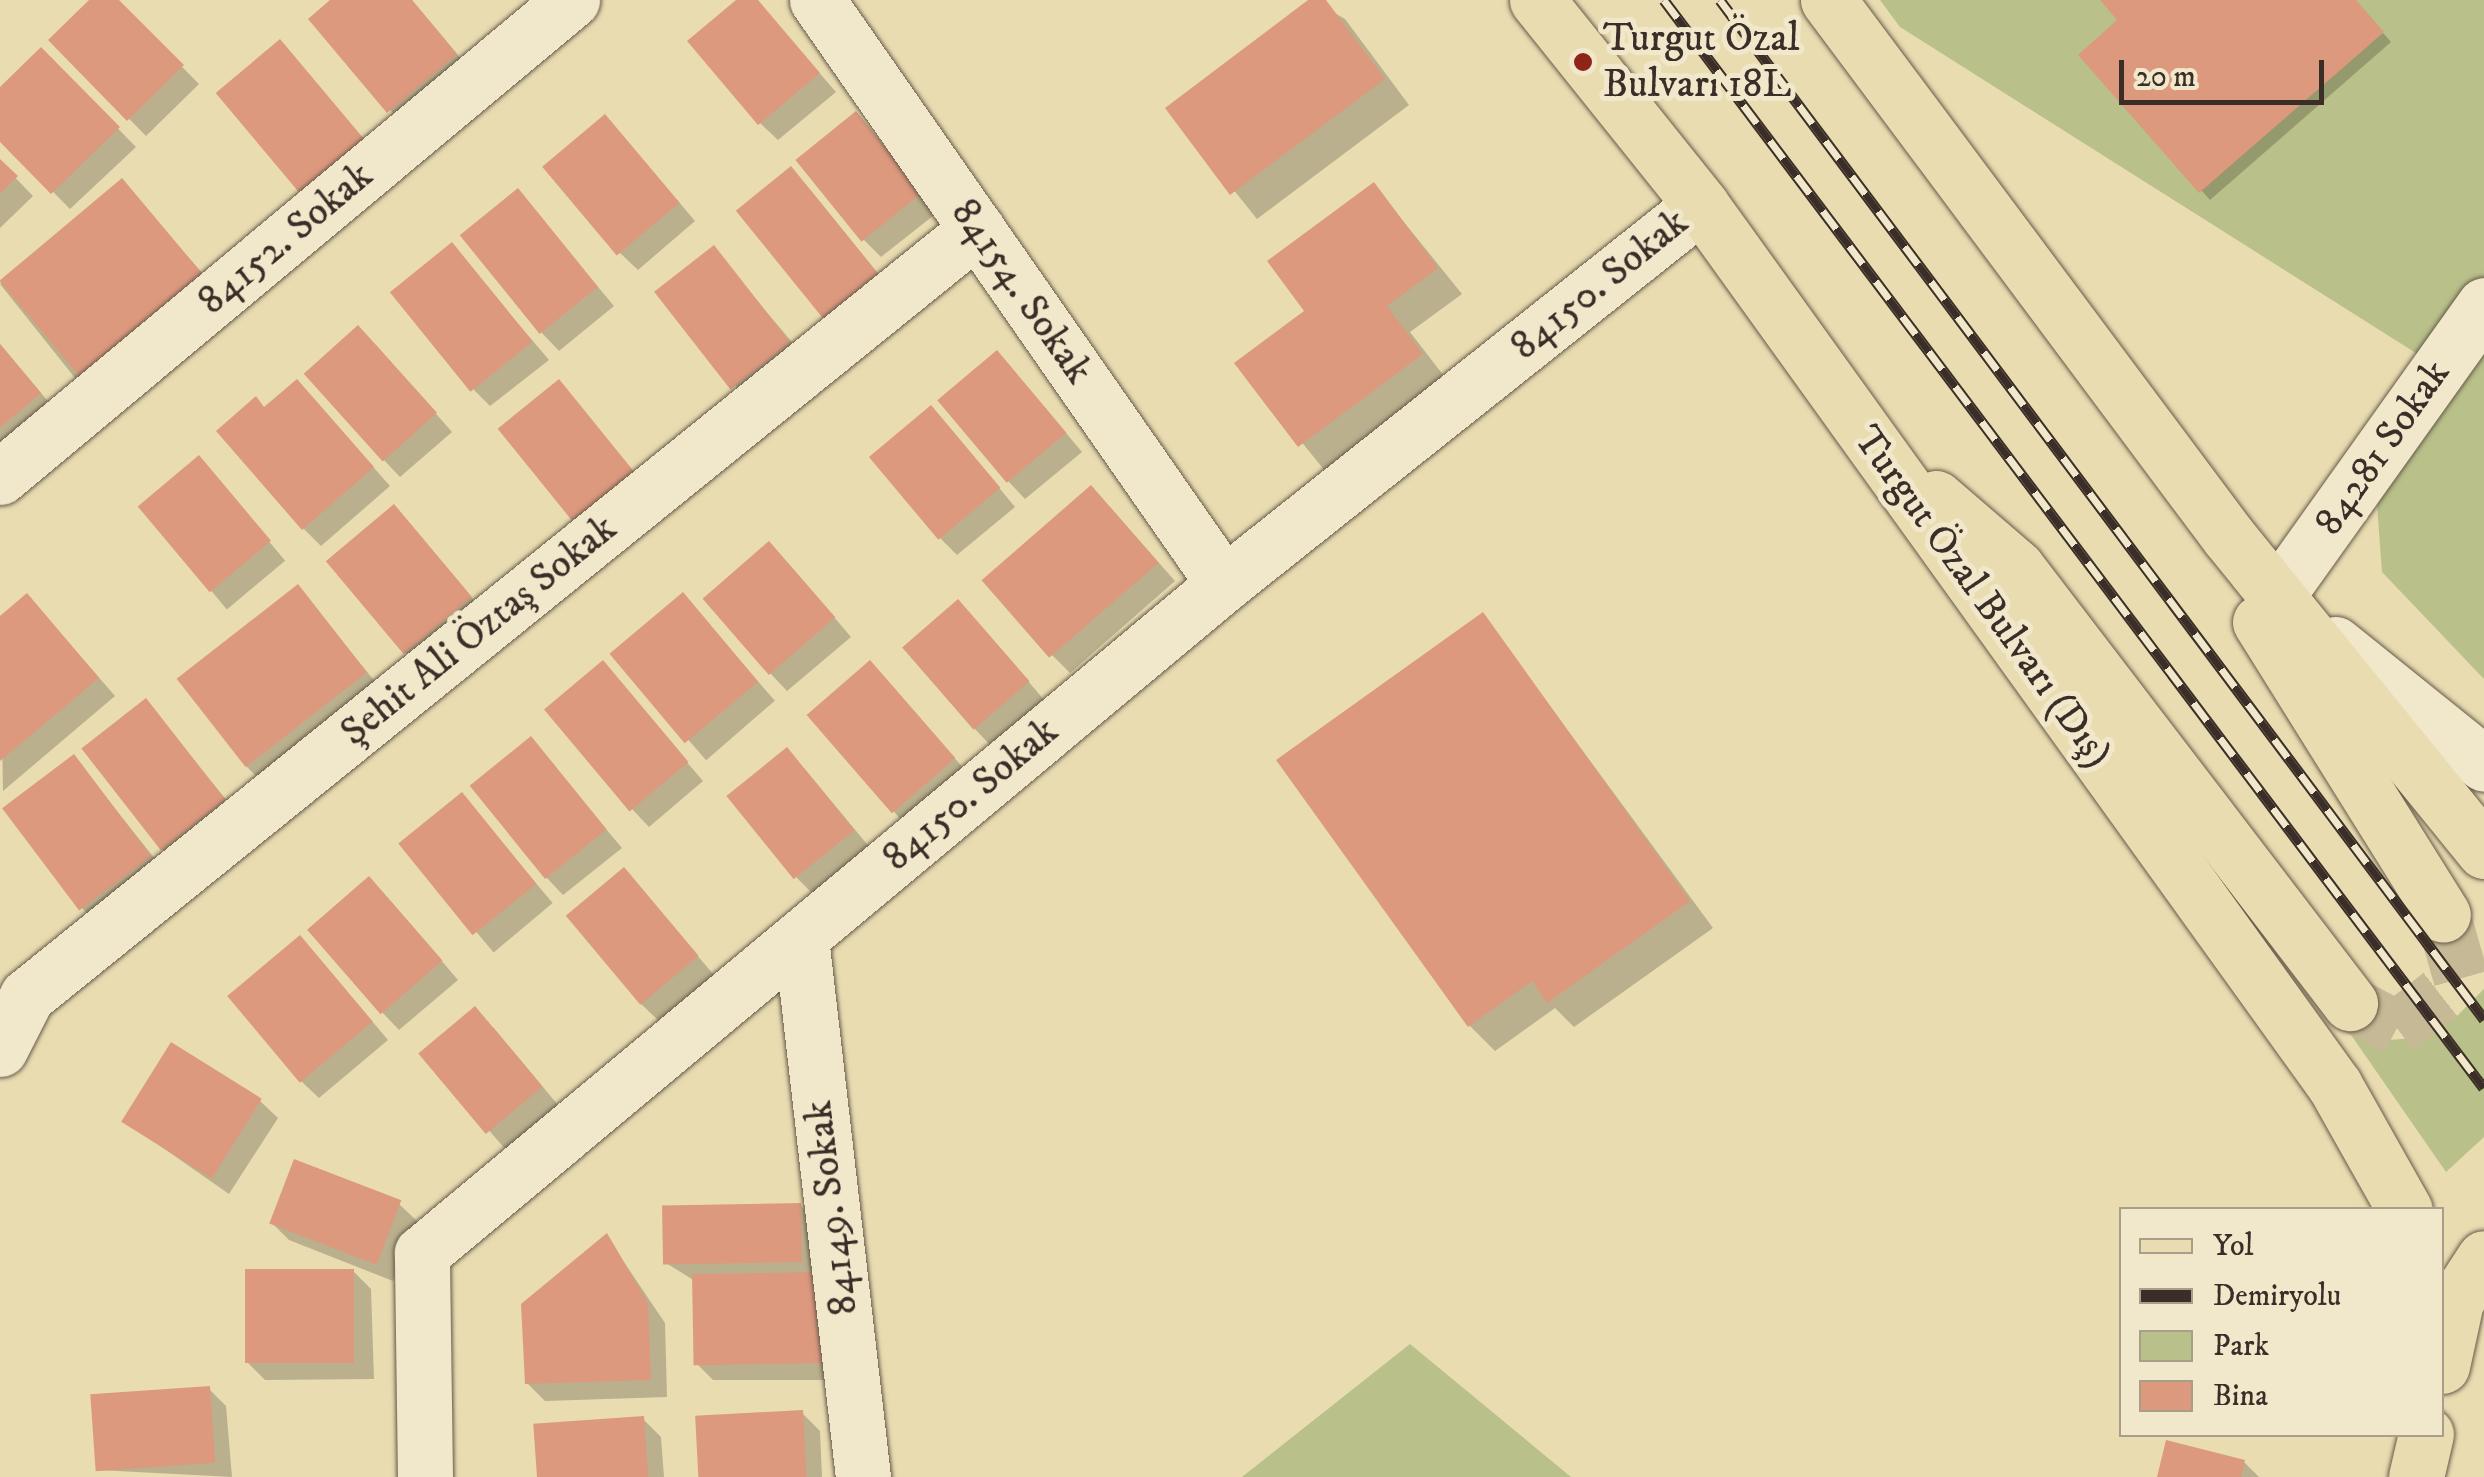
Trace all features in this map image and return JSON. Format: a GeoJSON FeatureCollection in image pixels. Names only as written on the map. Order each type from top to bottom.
{"type":"FeatureCollection","features":[{"type":"Feature","properties":{"kind":"main road","name":"Turgut Özal Bulvarı (Dış)"},"geometry":{"type":"LineString","coordinates":[[1537,0],[1701,204],[2335,1086],[2403,1207]]}},
{"type":"Feature","properties":{"kind":"main road"},"geometry":{"type":"LineString","coordinates":[[1828,0],[2228,536],[2484,851]]}},
{"type":"Feature","properties":{"kind":"main road"},"geometry":{"type":"LineString","coordinates":[[1866,437],[2017,568],[2350,1003]]}},
{"type":"Feature","properties":{"kind":"main road"},"geometry":{"type":"LineString","coordinates":[[2228,536],[2240,589],[2443,916]]}},
{"type":"Feature","properties":{"kind":"main road"},"geometry":{"type":"LineString","coordinates":[[2444,1360],[2466,1292]]}},
{"type":"Feature","properties":{"kind":"main road"},"geometry":{"type":"LineString","coordinates":[[2416,1477],[2425,1437]]}},
{"type":"Feature","properties":{"kind":"street","name":"84152. Sokak"},"geometry":{"type":"LineString","coordinates":[[0,477],[572,0]]}},
{"type":"Feature","properties":{"kind":"street","name":"84154. Sokak"},"geometry":{"type":"LineString","coordinates":[[817,0],[1224,584]]}},
{"type":"Feature","properties":{"kind":"street","name":"84150. Sokak"},"geometry":{"type":"LineString","coordinates":[[424,1477],[422,1253],[1224,584],[1701,204]]}},
{"type":"Feature","properties":{"kind":"street","name":"Şehit Ali Öztaş Sokak"},"geometry":{"type":"LineString","coordinates":[[0,1049],[27,996],[977,229]]}},
{"type":"Feature","properties":{"kind":"street","name":"84281 Sokak"},"geometry":{"type":"LineString","coordinates":[[2281,590],[2484,305]]}},
{"type":"Feature","properties":{"kind":"street"},"geometry":{"type":"LineString","coordinates":[[2228,536],[2347,656],[2484,764]]}},
{"type":"Feature","properties":{"kind":"street","name":"84149. Sokak"},"geometry":{"type":"LineString","coordinates":[[801,938],[863,1477]]}},
{"type":"Feature","properties":{"kind":"green space"},"geometry":{"type":"Polygon","coordinates":[[[1880,0],[2484,0],[2484,679],[2382,572],[2375,478],[2457,379],[1900,27],[1880,0]]]}},
{"type":"Feature","properties":{"kind":"green space"},"geometry":{"type":"Polygon","coordinates":[[[2484,989],[2484,1137],[2446,1172],[2340,1019],[2389,1040],[2414,1038],[2454,1019],[2484,989]]]}},
{"type":"Feature","properties":{"kind":"green space"},"geometry":{"type":"Polygon","coordinates":[[[1410,1344],[1571,1477],[1242,1477],[1410,1344]]]}},
{"type":"Feature","properties":{"kind":"building"},"geometry":{"type":"Polygon","coordinates":[[[89,0],[119,0],[184,65],[127,121],[48,40],[89,0]]]}},
{"type":"Feature","properties":{"kind":"building"},"geometry":{"type":"Polygon","coordinates":[[[330,0],[412,0],[457,54],[387,113],[308,19],[330,0]]]}},
{"type":"Feature","properties":{"kind":"building"},"geometry":{"type":"Polygon","coordinates":[[[736,0],[758,0],[820,73],[758,125],[687,41],[736,0]]]}},
{"type":"Feature","properties":{"kind":"building"},"geometry":{"type":"Polygon","coordinates":[[[1308,0],[1326,0],[1385,79],[1230,195],[1165,108],[1308,0]]]}},
{"type":"Feature","properties":{"kind":"building"},"geometry":{"type":"Polygon","coordinates":[[[2100,0],[2356,0],[2384,32],[2199,193],[2078,55],[2117,20],[2100,0]]]}},
{"type":"Feature","properties":{"kind":"building"},"geometry":{"type":"Polygon","coordinates":[[[280,39],[364,139],[300,193],[216,93],[280,39]]]}},
{"type":"Feature","properties":{"kind":"building"},"geometry":{"type":"Polygon","coordinates":[[[41,47],[120,127],[51,194],[0,142],[0,87],[41,47]]]}},
{"type":"Feature","properties":{"kind":"building"},"geometry":{"type":"Polygon","coordinates":[[[856,111],[922,193],[861,242],[795,160],[856,111]]]}},
{"type":"Feature","properties":{"kind":"building"},"geometry":{"type":"Polygon","coordinates":[[[605,114],[680,203],[617,256],[542,167],[605,114]]]}},
{"type":"Feature","properties":{"kind":"building"},"geometry":{"type":"Polygon","coordinates":[[[0,159],[18,176],[0,194],[0,159]]]}},
{"type":"Feature","properties":{"kind":"building"},"geometry":{"type":"Polygon","coordinates":[[[791,166],[880,276],[825,321],[736,211],[791,166]]]}},
{"type":"Feature","properties":{"kind":"building"},"geometry":{"type":"Polygon","coordinates":[[[122,178],[206,278],[84,381],[0,280],[122,178]]]}},
{"type":"Feature","properties":{"kind":"building"},"geometry":{"type":"Polygon","coordinates":[[[1374,182],[1438,268],[1387,306],[1423,354],[1298,447],[1234,363],[1304,311],[1267,261],[1374,182]]]}},
{"type":"Feature","properties":{"kind":"building"},"geometry":{"type":"Polygon","coordinates":[[[518,188],[598,287],[540,334],[460,235],[518,188]]]}},
{"type":"Feature","properties":{"kind":"building"},"geometry":{"type":"Polygon","coordinates":[[[452,242],[533,341],[470,392],[390,292],[452,242]]]}},
{"type":"Feature","properties":{"kind":"building"},"geometry":{"type":"Polygon","coordinates":[[[714,245],[790,343],[730,390],[654,292],[714,245]]]}},
{"type":"Feature","properties":{"kind":"building"},"geometry":{"type":"Polygon","coordinates":[[[358,325],[437,413],[383,462],[304,374],[358,325]]]}},
{"type":"Feature","properties":{"kind":"building"},"geometry":{"type":"Polygon","coordinates":[[[0,344],[41,393],[0,428],[0,344]]]}},
{"type":"Feature","properties":{"kind":"building"},"geometry":{"type":"Polygon","coordinates":[[[997,350],[1066,433],[1007,483],[937,400],[997,350]]]}},
{"type":"Feature","properties":{"kind":"building"},"geometry":{"type":"Polygon","coordinates":[[[297,379],[374,467],[302,530],[216,431],[256,396],[264,407],[297,379]]]}},
{"type":"Feature","properties":{"kind":"building"},"geometry":{"type":"Polygon","coordinates":[[[559,379],[640,479],[579,529],[498,429],[559,379]]]}},
{"type":"Feature","properties":{"kind":"building"},"geometry":{"type":"Polygon","coordinates":[[[931,405],[1000,488],[938,540],[869,457],[931,405]]]}},
{"type":"Feature","properties":{"kind":"building"},"geometry":{"type":"Polygon","coordinates":[[[199,455],[271,541],[210,592],[138,506],[199,455]]]}},
{"type":"Feature","properties":{"kind":"building"},"geometry":{"type":"Polygon","coordinates":[[[1091,485],[1159,563],[1049,658],[982,580],[1091,485]]]}},
{"type":"Feature","properties":{"kind":"building"},"geometry":{"type":"Polygon","coordinates":[[[394,504],[472,597],[404,654],[326,561],[394,504]]]}},
{"type":"Feature","properties":{"kind":"building"},"geometry":{"type":"Polygon","coordinates":[[[769,541],[835,617],[769,675],[703,599],[769,541]]]}},
{"type":"Feature","properties":{"kind":"building"},"geometry":{"type":"Polygon","coordinates":[[[298,584],[367,672],[246,767],[177,679],[298,584]]]}},
{"type":"Feature","properties":{"kind":"building"},"geometry":{"type":"Polygon","coordinates":[[[683,592],[758,682],[685,743],[609,654],[683,592]]]}},
{"type":"Feature","properties":{"kind":"building"},"geometry":{"type":"Polygon","coordinates":[[[27,593],[99,678],[0,761],[0,616],[27,593]]]}},
{"type":"Feature","properties":{"kind":"building"},"geometry":{"type":"Polygon","coordinates":[[[958,599],[1030,681],[974,730],[902,648],[958,599]]]}},
{"type":"Feature","properties":{"kind":"building"},"geometry":{"type":"Polygon","coordinates":[[[1483,612],[1690,901],[1547,1003],[1532,981],[1468,1027],[1276,760],[1483,612]]]}},
{"type":"Feature","properties":{"kind":"building"},"geometry":{"type":"Polygon","coordinates":[[[603,660],[688,762],[630,811],[544,709],[603,660]]]}},
{"type":"Feature","properties":{"kind":"building"},"geometry":{"type":"Polygon","coordinates":[[[870,660],[955,758],[892,813],[807,715],[870,660]]]}},
{"type":"Feature","properties":{"kind":"building"},"geometry":{"type":"Polygon","coordinates":[[[146,698],[225,800],[161,850],[81,748],[146,698]]]}},
{"type":"Feature","properties":{"kind":"building"},"geometry":{"type":"Polygon","coordinates":[[[531,736],[607,829],[545,879],[470,786],[531,736]]]}},
{"type":"Feature","properties":{"kind":"building"},"geometry":{"type":"Polygon","coordinates":[[[787,747],[854,830],[794,879],[726,796],[787,747]]]}},
{"type":"Feature","properties":{"kind":"building"},"geometry":{"type":"Polygon","coordinates":[[[74,754],[151,856],[79,910],[2,808],[74,754]]]}},
{"type":"Feature","properties":{"kind":"building"},"geometry":{"type":"Polygon","coordinates":[[[462,792],[536,884],[473,935],[398,844],[462,792]]]}},
{"type":"Feature","properties":{"kind":"building"},"geometry":{"type":"Polygon","coordinates":[[[624,867],[699,956],[640,1005],[566,916],[624,867]]]}},
{"type":"Feature","properties":{"kind":"building"},"geometry":{"type":"Polygon","coordinates":[[[369,876],[442,961],[381,1014],[307,930],[369,876]]]}},
{"type":"Feature","properties":{"kind":"building"},"geometry":{"type":"Polygon","coordinates":[[[300,935],[373,1022],[300,1083],[227,996],[300,935]]]}},
{"type":"Feature","properties":{"kind":"building"},"geometry":{"type":"Polygon","coordinates":[[[475,1006],[542,1086],[486,1134],[418,1054],[475,1006]]]}},
{"type":"Feature","properties":{"kind":"building"},"geometry":{"type":"Polygon","coordinates":[[[171,1042],[262,1099],[212,1178],[121,1122],[171,1042]]]}},
{"type":"Feature","properties":{"kind":"building"},"geometry":{"type":"Polygon","coordinates":[[[294,1159],[401,1200],[377,1265],[269,1223],[294,1159]]]}},
{"type":"Feature","properties":{"kind":"building"},"geometry":{"type":"Polygon","coordinates":[[[801,1203],[802,1262],[663,1264],[662,1205],[801,1203]]]}},
{"type":"Feature","properties":{"kind":"building"},"geometry":{"type":"Polygon","coordinates":[[[607,1233],[648,1303],[651,1380],[525,1384],[521,1304],[607,1233]]]}},
{"type":"Feature","properties":{"kind":"building"},"geometry":{"type":"Polygon","coordinates":[[[245,1269],[354,1269],[354,1363],[245,1363],[245,1269]]]}},
{"type":"Feature","properties":{"kind":"building"},"geometry":{"type":"Polygon","coordinates":[[[822,1272],[824,1363],[694,1365],[692,1274],[822,1272]]]}},
{"type":"Feature","properties":{"kind":"building"},"geometry":{"type":"Polygon","coordinates":[[[210,1386],[215,1463],[96,1471],[90,1394],[210,1386]]]}},
{"type":"Feature","properties":{"kind":"building"},"geometry":{"type":"Polygon","coordinates":[[[803,1410],[807,1477],[698,1477],[695,1416],[803,1410]]]}},
{"type":"Feature","properties":{"kind":"building"},"geometry":{"type":"Polygon","coordinates":[[[644,1416],[648,1477],[537,1477],[533,1424],[644,1416]]]}},
{"type":"Feature","properties":{"kind":"building"},"geometry":{"type":"Polygon","coordinates":[[[2166,1440],[2245,1460],[2241,1477],[2157,1477],[2166,1440]]]}},
{"type":"Feature","properties":{"kind":"tunnel"},"geometry":{"type":"LineString","coordinates":[[2350,1003],[2397,1028],[2461,978],[2443,915]]}},
{"type":"Feature","properties":{"kind":"railway"},"geometry":{"type":"LineString","coordinates":[[1664,0],[2484,1088]]}},
{"type":"Feature","properties":{"kind":"railway"},"geometry":{"type":"LineString","coordinates":[[1720,0],[2484,1019]]}},
{"type":"Feature","properties":{"kind":"place","name":"Turgut Özal Bulvarı 18L"},"geometry":{"type":"Point","coordinates":[1583,62]}}]}
